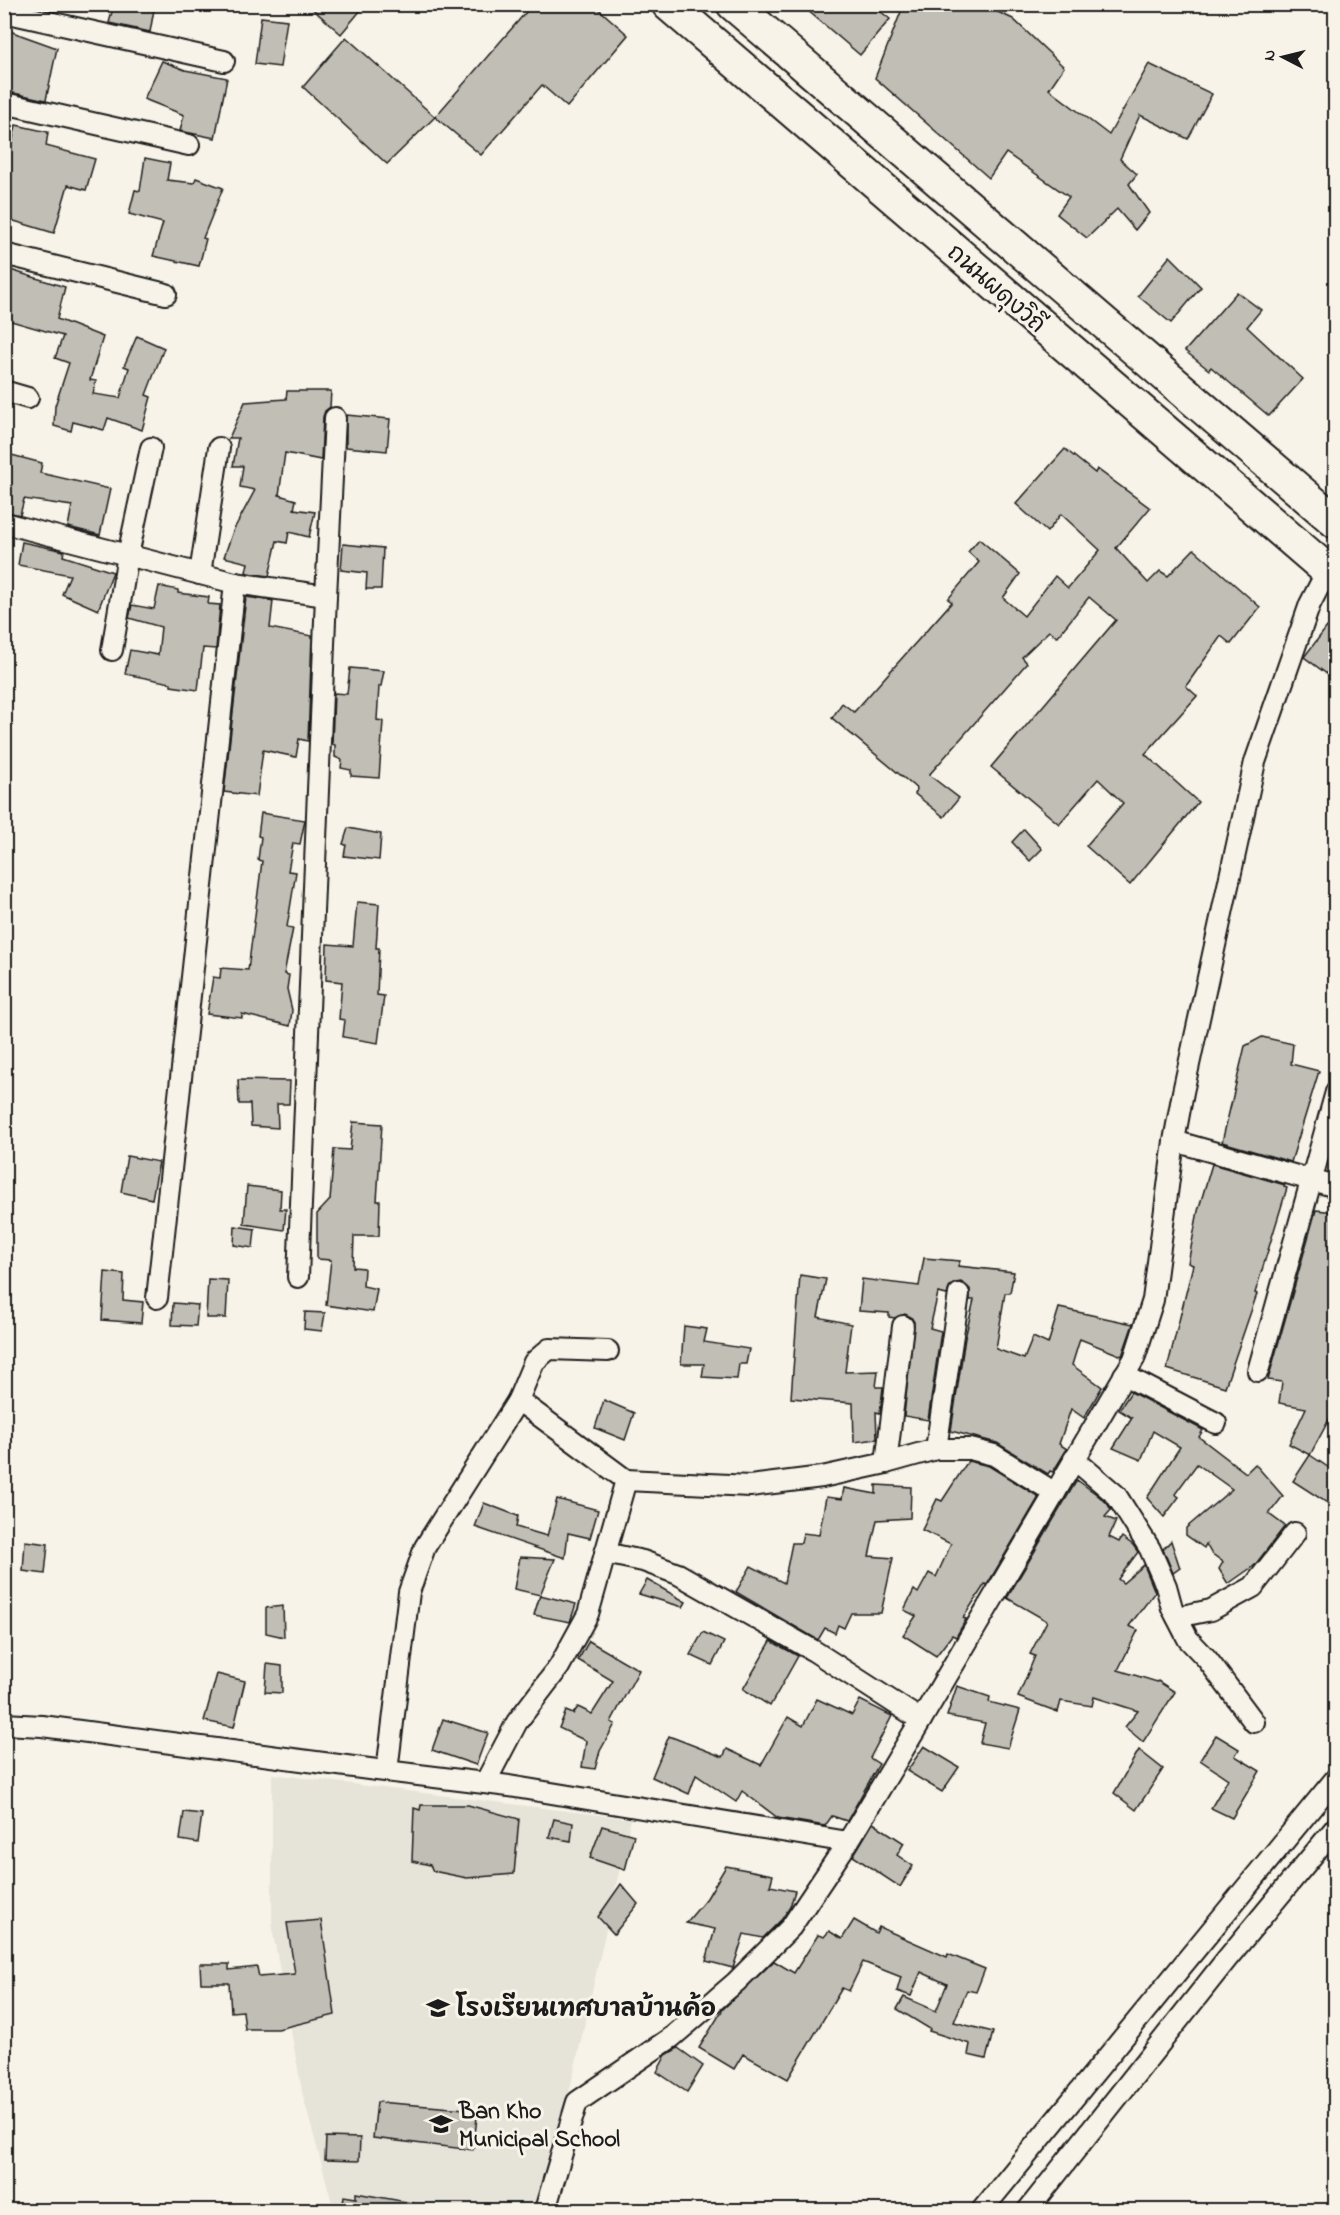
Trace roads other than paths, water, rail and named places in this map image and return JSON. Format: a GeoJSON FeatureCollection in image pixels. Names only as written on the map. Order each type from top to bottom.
{"type":"FeatureCollection","features":[{"type":"Feature","properties":{"kind":"main road","name":"ถนนผดุงวิถี"},"geometry":{"type":"LineString","coordinates":[[668,4],[1331,574]]}},
{"type":"Feature","properties":{"kind":"main road","name":"ถนนผดุงวิถี"},"geometry":{"type":"LineString","coordinates":[[733,4],[1335,522]]}},
{"type":"Feature","properties":{"kind":"street"},"geometry":{"type":"LineString","coordinates":[[4,12],[224,62]]}},
{"type":"Feature","properties":{"kind":"street"},"geometry":{"type":"LineString","coordinates":[[4,103],[189,145]]}},
{"type":"Feature","properties":{"kind":"street"},"geometry":{"type":"LineString","coordinates":[[4,254],[166,294]]}},
{"type":"Feature","properties":{"kind":"street"},"geometry":{"type":"LineString","coordinates":[[4,391],[28,398]]}},
{"type":"Feature","properties":{"kind":"street"},"geometry":{"type":"LineString","coordinates":[[298,1276],[335,418]]}},
{"type":"Feature","properties":{"kind":"street"},"geometry":{"type":"LineString","coordinates":[[112,650],[128,555],[151,448]]}},
{"type":"Feature","properties":{"kind":"street"},"geometry":{"type":"LineString","coordinates":[[200,574],[219,448]]}},
{"type":"Feature","properties":{"kind":"street"},"geometry":{"type":"LineString","coordinates":[[4,524],[235,583],[326,596]]}},
{"type":"Feature","properties":{"kind":"street"},"geometry":{"type":"LineString","coordinates":[[545,2211],[577,2103],[672,2037],[766,1954],[791,1927],[848,1842],[1134,1359],[1153,1300],[1174,1141],[1255,762],[1310,604],[1331,574]]}},
{"type":"Feature","properties":{"kind":"street"},"geometry":{"type":"LineString","coordinates":[[157,1298],[235,583]]}},
{"type":"Feature","properties":{"kind":"street"},"geometry":{"type":"LineString","coordinates":[[1258,1371],[1335,1092]]}},
{"type":"Feature","properties":{"kind":"street"},"geometry":{"type":"LineString","coordinates":[[1174,1141],[1335,1187]]}},
{"type":"Feature","properties":{"kind":"street"},"geometry":{"type":"LineString","coordinates":[[936,1449],[959,1294]]}},
{"type":"Feature","properties":{"kind":"street"},"geometry":{"type":"LineString","coordinates":[[886,1463],[903,1326]]}},
{"type":"Feature","properties":{"kind":"street"},"geometry":{"type":"LineString","coordinates":[[387,1772],[409,1592],[425,1547],[518,1400],[534,1362],[549,1349],[608,1351]]}},
{"type":"Feature","properties":{"kind":"street"},"geometry":{"type":"LineString","coordinates":[[1124,1375],[1216,1424]]}},
{"type":"Feature","properties":{"kind":"street"},"geometry":{"type":"LineString","coordinates":[[518,1400],[626,1480],[750,1486],[822,1477],[936,1449],[970,1449],[994,1455],[1055,1493]]}},
{"type":"Feature","properties":{"kind":"street"},"geometry":{"type":"LineString","coordinates":[[1074,1459],[1116,1495],[1150,1549],[1188,1639],[1207,1659],[1254,1722]]}},
{"type":"Feature","properties":{"kind":"street"},"geometry":{"type":"LineString","coordinates":[[485,1783],[517,1722],[559,1667],[588,1614],[626,1480]]}},
{"type":"Feature","properties":{"kind":"street"},"geometry":{"type":"LineString","coordinates":[[1177,1617],[1211,1610],[1253,1587],[1295,1533]]}},
{"type":"Feature","properties":{"kind":"street"},"geometry":{"type":"LineString","coordinates":[[605,1553],[643,1561],[678,1574],[814,1651],[921,1720]]}},
{"type":"Feature","properties":{"kind":"street"},"geometry":{"type":"LineString","coordinates":[[4,1724],[42,1726],[485,1783],[848,1842]]}},
{"type":"Feature","properties":{"kind":"street"},"geometry":{"type":"LineString","coordinates":[[982,2211],[1335,1778]]}},
{"type":"Feature","properties":{"kind":"street"},"geometry":{"type":"LineString","coordinates":[[1028,2211],[1226,1960],[1335,1827]]}},
{"type":"Feature","properties":{"kind":"place","name":"โรงเรียนเทศบาลบ้านค้อ"},"geometry":{"type":"Point","coordinates":[438,2008]}},
{"type":"Feature","properties":{"kind":"place","name":"Ban Kho Municipal School"},"geometry":{"type":"Point","coordinates":[441,2124]}}]}
